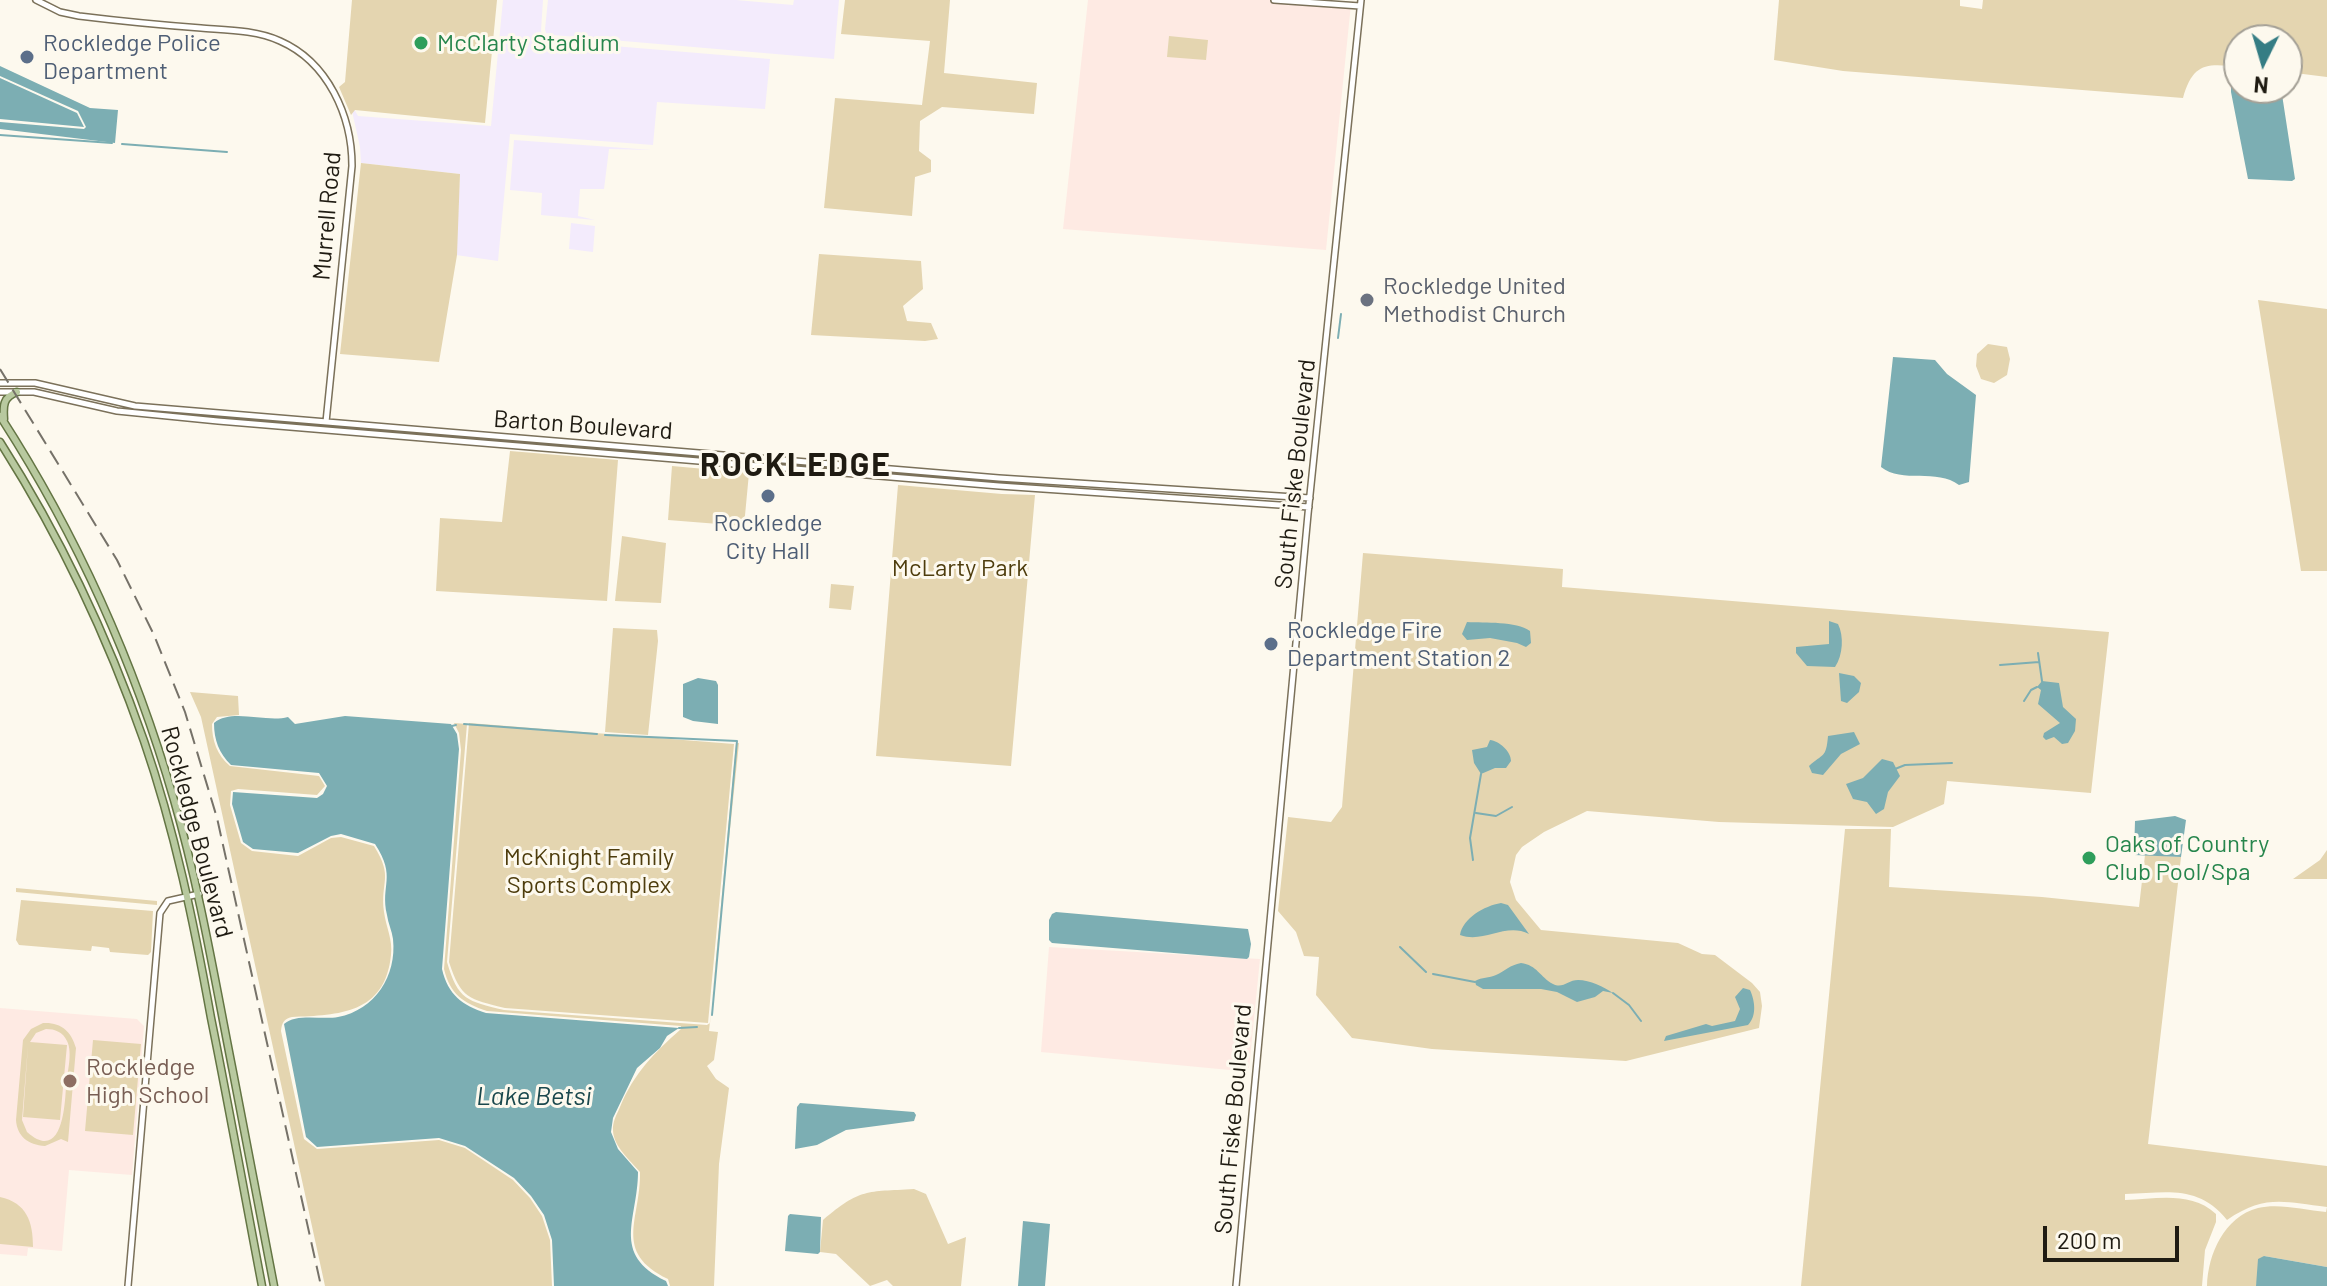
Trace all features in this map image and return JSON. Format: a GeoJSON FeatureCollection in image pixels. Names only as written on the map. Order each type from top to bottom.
{"type":"FeatureCollection","features":[{"type":"Feature","properties":{"kind":"main road","name":"Murrell Road"},"geometry":{"type":"LineString","coordinates":[[36,0],[60,12],[79,16],[229,31],[280,41],[300,53],[329,84],[348,124],[352,166],[326,430]]}},
{"type":"Feature","properties":{"kind":"main road"},"geometry":{"type":"LineString","coordinates":[[1274,0],[1361,3]]}},
{"type":"Feature","properties":{"kind":"main road","name":"South Fiske Boulevard"},"geometry":{"type":"LineString","coordinates":[[1236,1286],[1309,507],[1361,3]]}},
{"type":"Feature","properties":{"kind":"main road","name":"Barton Boulevard"},"geometry":{"type":"LineString","coordinates":[[0,383],[35,383],[103,401],[160,408],[999,478],[1310,498]]}},
{"type":"Feature","properties":{"kind":"main road","name":"Barton Boulevard"},"geometry":{"type":"LineString","coordinates":[[0,392],[53,395],[99,407],[159,416],[1309,507]]}},
{"type":"Feature","properties":{"kind":"main road"},"geometry":{"type":"LineString","coordinates":[[2,420],[5,401],[17,392]]}},
{"type":"Feature","properties":{"kind":"main road"},"geometry":{"type":"LineString","coordinates":[[159,416],[160,408]]}},
{"type":"Feature","properties":{"kind":"main road"},"geometry":{"type":"LineString","coordinates":[[218,421],[219,412]]}},
{"type":"Feature","properties":{"kind":"main road","name":"Rockledge Boulevard"},"geometry":{"type":"LineString","coordinates":[[2,420],[74,544],[103,606],[136,686],[174,800],[199,894],[274,1284]]}},
{"type":"Feature","properties":{"kind":"main road"},"geometry":{"type":"LineString","coordinates":[[389,435],[411,434],[417,429]]}},
{"type":"Feature","properties":{"kind":"main road"},"geometry":{"type":"LineString","coordinates":[[517,445],[534,439]]}},
{"type":"Feature","properties":{"kind":"main road","name":"Rockledge Boulevard"},"geometry":{"type":"LineString","coordinates":[[0,442],[54,531],[109,648],[162,800],[188,897],[262,1286]]}},
{"type":"Feature","properties":{"kind":"main road"},"geometry":{"type":"LineString","coordinates":[[545,448],[575,443]]}},
{"type":"Feature","properties":{"kind":"main road"},"geometry":{"type":"LineString","coordinates":[[714,462],[715,453]]}},
{"type":"Feature","properties":{"kind":"main road"},"geometry":{"type":"LineString","coordinates":[[862,474],[863,467]]}},
{"type":"Feature","properties":{"kind":"main road"},"geometry":{"type":"LineString","coordinates":[[1234,502],[1247,493]]}},
{"type":"Feature","properties":{"kind":"main road"},"geometry":{"type":"LineString","coordinates":[[54,531],[74,544]]}},
{"type":"Feature","properties":{"kind":"main road"},"geometry":{"type":"LineString","coordinates":[[156,781],[174,800]]}},
{"type":"Feature","properties":{"kind":"main road"},"geometry":{"type":"LineString","coordinates":[[162,800],[178,814]]}},
{"type":"Feature","properties":{"kind":"main road"},"geometry":{"type":"LineString","coordinates":[[128,1286],[160,913],[168,901],[199,894]]}},
{"type":"Feature","properties":{"kind":"main road"},"geometry":{"type":"LineString","coordinates":[[211,1017],[218,1028],[226,1033]]}},
{"type":"Feature","properties":{"kind":"main road"},"geometry":{"type":"LineString","coordinates":[[215,1039],[231,1059]]}},
{"type":"Feature","properties":{"kind":"main road"},"geometry":{"type":"LineString","coordinates":[[252,1234],[267,1248]]}},
{"type":"Feature","properties":{"kind":"main road"},"geometry":{"type":"LineString","coordinates":[[259,1266],[274,1284]]}},
{"type":"Feature","properties":{"kind":"shaded area"},"geometry":{"type":"Polygon","coordinates":[[[503,0],[543,0],[541,31],[544,38],[553,41],[770,59],[765,109],[657,102],[653,145],[510,134],[498,261],[456,255],[460,174],[361,163],[350,102],[358,116],[491,126],[503,0]]]}},
{"type":"Feature","properties":{"kind":"shaded area"},"geometry":{"type":"Polygon","coordinates":[[[548,0],[736,0],[793,5],[794,0],[839,0],[834,59],[553,35],[546,33],[545,29],[548,0]]]}},
{"type":"Feature","properties":{"kind":"shaded area"},"geometry":{"type":"Polygon","coordinates":[[[1088,0],[1299,0],[1351,4],[1326,250],[1063,229],[1088,0]]]}},
{"type":"Feature","properties":{"kind":"shaded area"},"geometry":{"type":"Polygon","coordinates":[[[514,140],[652,150],[609,149],[604,189],[580,189],[578,216],[595,220],[541,215],[542,193],[510,190],[514,140]]]}},
{"type":"Feature","properties":{"kind":"shaded area"},"geometry":{"type":"Polygon","coordinates":[[[571,223],[595,226],[593,252],[569,249],[571,223]]]}},
{"type":"Feature","properties":{"kind":"shaded area"},"geometry":{"type":"Polygon","coordinates":[[[1049,947],[1260,959],[1249,1068],[1240,1071],[1041,1052],[1049,947]]]}},
{"type":"Feature","properties":{"kind":"shaded area","name":"Rockledge High School"},"geometry":{"type":"Polygon","coordinates":[[[0,1008],[137,1019],[144,1026],[132,1175],[69,1170],[62,1251],[28,1248],[27,1256],[0,1254],[0,1008]]]}},
{"type":"Feature","properties":{"kind":"green space","name":"McClarty Stadium"},"geometry":{"type":"Polygon","coordinates":[[[352,0],[497,0],[485,123],[355,110],[351,115],[339,87],[345,82],[352,0]]]}},
{"type":"Feature","properties":{"kind":"green space"},"geometry":{"type":"Polygon","coordinates":[[[845,0],[950,0],[944,73],[1037,83],[1034,114],[942,107],[920,121],[919,151],[931,160],[931,172],[915,177],[912,216],[824,208],[835,98],[922,105],[930,41],[841,34],[845,0]]]}},
{"type":"Feature","properties":{"kind":"green space"},"geometry":{"type":"Polygon","coordinates":[[[1779,0],[1960,0],[1960,6],[1982,9],[1983,0],[2327,0],[2327,77],[2303,74],[2303,24],[2223,24],[2223,65],[2209,66],[2196,72],[2183,98],[1843,71],[1774,60],[1779,0]]]}},
{"type":"Feature","properties":{"kind":"green space"},"geometry":{"type":"Polygon","coordinates":[[[1169,36],[1208,40],[1206,60],[1167,57],[1169,36]]]}},
{"type":"Feature","properties":{"kind":"green space"},"geometry":{"type":"Polygon","coordinates":[[[361,163],[460,174],[457,255],[439,362],[340,354],[361,163]]]}},
{"type":"Feature","properties":{"kind":"green space"},"geometry":{"type":"Polygon","coordinates":[[[819,254],[921,261],[923,289],[903,306],[907,321],[931,323],[938,339],[925,341],[811,335],[819,254]]]}},
{"type":"Feature","properties":{"kind":"green space"},"geometry":{"type":"Polygon","coordinates":[[[2258,300],[2327,309],[2327,571],[2301,571],[2258,300]]]}},
{"type":"Feature","properties":{"kind":"green space"},"geometry":{"type":"Polygon","coordinates":[[[1988,344],[2007,347],[2010,359],[2007,375],[1994,383],[1981,379],[1976,366],[1977,354],[1988,344]]]}},
{"type":"Feature","properties":{"kind":"green space"},"geometry":{"type":"Polygon","coordinates":[[[510,451],[618,460],[607,601],[436,591],[440,518],[502,522],[510,451]]]}},
{"type":"Feature","properties":{"kind":"green space"},"geometry":{"type":"Polygon","coordinates":[[[672,466],[749,473],[744,526],[668,520],[672,466]]]}},
{"type":"Feature","properties":{"kind":"green space","name":"McLarty Park"},"geometry":{"type":"Polygon","coordinates":[[[898,485],[1035,495],[1011,766],[876,756],[898,485]]]}},
{"type":"Feature","properties":{"kind":"green space"},"geometry":{"type":"Polygon","coordinates":[[[622,536],[666,543],[661,603],[615,601],[622,536]]]}},
{"type":"Feature","properties":{"kind":"green space"},"geometry":{"type":"Polygon","coordinates":[[[1363,553],[1563,569],[1562,587],[2109,632],[2091,793],[1947,781],[1944,804],[1893,827],[1719,822],[1587,811],[1544,832],[1522,847],[1516,855],[1510,882],[1516,900],[1541,930],[1678,943],[1702,954],[1715,955],[1760,992],[1759,1028],[1626,1061],[1432,1049],[1352,1038],[1316,995],[1319,957],[1304,956],[1296,932],[1278,911],[1288,817],[1331,822],[1342,807],[1363,553]]]}},
{"type":"Feature","properties":{"kind":"green space"},"geometry":{"type":"Polygon","coordinates":[[[831,584],[854,586],[851,610],[829,608],[831,584]]]}},
{"type":"Feature","properties":{"kind":"green space"},"geometry":{"type":"Polygon","coordinates":[[[613,628],[657,630],[648,735],[605,732],[613,628]]]}},
{"type":"Feature","properties":{"kind":"green space"},"geometry":{"type":"Polygon","coordinates":[[[190,692],[238,696],[239,715],[217,717],[212,724],[216,747],[230,766],[319,776],[325,786],[317,795],[231,791],[230,805],[241,843],[252,851],[298,856],[331,838],[341,837],[374,846],[383,865],[383,902],[391,955],[380,989],[357,1007],[326,1015],[292,1017],[282,1025],[304,1139],[317,1149],[439,1140],[465,1148],[513,1180],[542,1216],[550,1240],[552,1286],[325,1286],[201,717],[190,692]]]}},
{"type":"Feature","properties":{"kind":"green space"},"geometry":{"type":"Polygon","coordinates":[[[454,723],[467,724],[447,962],[460,992],[473,1001],[504,1010],[710,1023],[709,1031],[718,1032],[714,1060],[707,1066],[716,1079],[729,1088],[719,1164],[714,1286],[670,1286],[668,1279],[640,1258],[633,1233],[640,1172],[619,1148],[613,1131],[615,1118],[632,1084],[681,1026],[487,1011],[464,1001],[450,985],[444,969],[461,750],[454,723]]]}},
{"type":"Feature","properties":{"kind":"green space","name":"McKnight Family Sports Complex"},"geometry":{"type":"Polygon","coordinates":[[[469,723],[734,744],[708,1023],[505,1008],[475,999],[462,990],[449,962],[469,723]]]}},
{"type":"Feature","properties":{"kind":"green space"},"geometry":{"type":"Polygon","coordinates":[[[736,743],[739,743],[711,1008],[736,743]]]}},
{"type":"Feature","properties":{"kind":"green space"},"geometry":{"type":"Polygon","coordinates":[[[1845,829],[1891,829],[1889,887],[2139,907],[2145,855],[2181,857],[2148,1144],[2327,1166],[2327,1207],[2264,1203],[2227,1220],[2205,1201],[2193,1196],[2168,1192],[2125,1194],[2125,1200],[2185,1199],[2216,1214],[2205,1250],[2202,1286],[1801,1286],[1845,829]]]}},
{"type":"Feature","properties":{"kind":"green space"},"geometry":{"type":"Polygon","coordinates":[[[2327,850],[2327,879],[2293,879],[2320,860],[2327,850]]]}},
{"type":"Feature","properties":{"kind":"green space"},"geometry":{"type":"Polygon","coordinates":[[[16,888],[157,901],[157,905],[16,892],[16,888]]]}},
{"type":"Feature","properties":{"kind":"green space"},"geometry":{"type":"Polygon","coordinates":[[[21,900],[153,911],[151,952],[148,955],[110,952],[109,948],[92,946],[91,951],[19,945],[16,940],[21,900]]]}},
{"type":"Feature","properties":{"kind":"green space"},"geometry":{"type":"Polygon","coordinates":[[[43,1023],[60,1026],[68,1032],[76,1048],[68,1142],[61,1139],[45,1146],[33,1144],[24,1139],[17,1126],[23,1040],[31,1029],[43,1023]],[[46,1029],[36,1033],[30,1042],[67,1045],[60,1120],[23,1117],[28,1045],[22,1120],[27,1132],[39,1140],[48,1141],[59,1128],[62,1118],[70,1057],[69,1046],[65,1038],[58,1032],[46,1029]]]}},
{"type":"Feature","properties":{"kind":"green space"},"geometry":{"type":"Polygon","coordinates":[[[93,1040],[141,1044],[133,1135],[85,1131],[93,1040]]]}},
{"type":"Feature","properties":{"kind":"green space"},"geometry":{"type":"Polygon","coordinates":[[[914,1189],[926,1194],[948,1244],[966,1237],[961,1286],[893,1286],[887,1280],[870,1286],[836,1254],[820,1252],[823,1220],[846,1202],[874,1192],[914,1189]]]}},
{"type":"Feature","properties":{"kind":"green space"},"geometry":{"type":"Polygon","coordinates":[[[0,1197],[17,1204],[27,1215],[33,1247],[0,1244],[0,1197]]]}},
{"type":"Feature","properties":{"kind":"green space"},"geometry":{"type":"Polygon","coordinates":[[[2292,1207],[2326,1212],[2327,1207],[2327,1267],[2264,1256],[2256,1286],[2207,1286],[2211,1262],[2220,1238],[2236,1219],[2258,1208],[2292,1207]]]}},
{"type":"Feature","properties":{"kind":"water"},"geometry":{"type":"Polygon","coordinates":[[[0,66],[90,108],[118,110],[115,143],[0,129],[0,122],[86,127],[78,111],[0,76],[0,66]]]}},
{"type":"Feature","properties":{"kind":"water"},"geometry":{"type":"Polygon","coordinates":[[[0,78],[77,113],[84,127],[0,119],[0,78]]]}},
{"type":"Feature","properties":{"kind":"water"},"geometry":{"type":"Polygon","coordinates":[[[2233,104],[2283,104],[2295,179],[2248,179],[2233,104]]]}},
{"type":"Feature","properties":{"kind":"water"},"geometry":{"type":"Polygon","coordinates":[[[1893,357],[1935,360],[1947,374],[1976,395],[1969,482],[1959,485],[1940,477],[1899,475],[1881,467],[1893,357]]]}},
{"type":"Feature","properties":{"kind":"water"},"geometry":{"type":"Polygon","coordinates":[[[1829,621],[1838,624],[1841,634],[1838,662],[1835,667],[1807,666],[1796,653],[1796,647],[1829,644],[1829,621]]]}},
{"type":"Feature","properties":{"kind":"water"},"geometry":{"type":"Polygon","coordinates":[[[1467,622],[1500,623],[1524,628],[1530,631],[1531,643],[1526,647],[1490,638],[1467,640],[1462,634],[1467,622]]]}},
{"type":"Feature","properties":{"kind":"water"},"geometry":{"type":"Polygon","coordinates":[[[1839,673],[1854,676],[1861,683],[1859,692],[1847,703],[1841,701],[1839,673]]]}},
{"type":"Feature","properties":{"kind":"water"},"geometry":{"type":"Polygon","coordinates":[[[698,678],[716,681],[718,685],[718,724],[683,717],[683,684],[698,678]]]}},
{"type":"Feature","properties":{"kind":"water"},"geometry":{"type":"Polygon","coordinates":[[[2042,681],[2059,683],[2063,707],[2076,719],[2075,731],[2068,743],[2062,744],[2054,737],[2046,740],[2043,737],[2044,733],[2060,723],[2038,704],[2041,690],[2037,687],[2042,681]]]}},
{"type":"Feature","properties":{"kind":"water","name":"Lake Betsi"},"geometry":{"type":"Polygon","coordinates":[[[240,716],[288,717],[295,724],[345,716],[451,724],[457,734],[459,749],[442,969],[448,986],[457,998],[486,1013],[679,1028],[667,1036],[660,1048],[637,1068],[613,1118],[611,1132],[618,1149],[638,1172],[631,1234],[633,1247],[638,1259],[668,1286],[554,1286],[552,1240],[544,1215],[514,1178],[465,1146],[439,1138],[317,1147],[306,1137],[284,1024],[295,1019],[332,1018],[351,1013],[373,999],[381,989],[393,953],[385,904],[387,873],[375,844],[341,834],[298,853],[253,849],[243,842],[232,804],[233,792],[317,798],[327,786],[319,773],[231,765],[218,746],[214,723],[240,716]]]}},
{"type":"Feature","properties":{"kind":"water"},"geometry":{"type":"Polygon","coordinates":[[[1854,732],[1860,744],[1841,754],[1823,775],[1812,773],[1809,766],[1825,752],[1828,736],[1854,732]]]}},
{"type":"Feature","properties":{"kind":"water"},"geometry":{"type":"Polygon","coordinates":[[[1490,740],[1504,747],[1511,761],[1506,768],[1495,768],[1481,774],[1474,763],[1472,750],[1487,747],[1490,740]]]}},
{"type":"Feature","properties":{"kind":"water"},"geometry":{"type":"Polygon","coordinates":[[[1882,759],[1893,762],[1900,776],[1888,792],[1884,809],[1876,814],[1867,802],[1853,799],[1846,784],[1863,778],[1882,759]]]}},
{"type":"Feature","properties":{"kind":"water"},"geometry":{"type":"Polygon","coordinates":[[[2175,816],[2186,820],[2181,857],[2134,855],[2135,821],[2175,816]]]}},
{"type":"Feature","properties":{"kind":"water"},"geometry":{"type":"Polygon","coordinates":[[[1501,903],[1508,905],[1529,934],[1511,930],[1478,937],[1460,935],[1465,923],[1475,914],[1501,903]]]}},
{"type":"Feature","properties":{"kind":"water"},"geometry":{"type":"Polygon","coordinates":[[[1056,912],[1248,929],[1251,944],[1249,957],[1052,943],[1049,940],[1049,920],[1056,912]]]}},
{"type":"Feature","properties":{"kind":"water"},"geometry":{"type":"Polygon","coordinates":[[[1521,963],[1531,966],[1557,985],[1583,980],[1613,993],[1603,991],[1595,997],[1577,1002],[1557,992],[1541,989],[1483,989],[1476,985],[1475,981],[1521,963]]]}},
{"type":"Feature","properties":{"kind":"water"},"geometry":{"type":"Polygon","coordinates":[[[1743,988],[1750,990],[1754,1004],[1753,1017],[1748,1025],[1664,1041],[1666,1036],[1706,1024],[1712,1026],[1735,1021],[1740,1009],[1735,997],[1743,988]]]}},
{"type":"Feature","properties":{"kind":"water"},"geometry":{"type":"Polygon","coordinates":[[[800,1103],[914,1112],[916,1115],[914,1121],[846,1130],[817,1145],[795,1149],[797,1107],[800,1103]]]}},
{"type":"Feature","properties":{"kind":"water"},"geometry":{"type":"Polygon","coordinates":[[[790,1214],[821,1217],[818,1254],[785,1251],[790,1214]]]}},
{"type":"Feature","properties":{"kind":"water"},"geometry":{"type":"Polygon","coordinates":[[[1023,1221],[1050,1224],[1045,1286],[1018,1286],[1023,1221]]]}},
{"type":"Feature","properties":{"kind":"water"},"geometry":{"type":"Polygon","coordinates":[[[2264,1256],[2327,1267],[2327,1286],[2256,1286],[2258,1259],[2264,1256]]]}},
{"type":"Feature","properties":{"kind":"waterway"},"geometry":{"type":"LineString","coordinates":[[0,135],[112,143]]}},
{"type":"Feature","properties":{"kind":"waterway"},"geometry":{"type":"LineString","coordinates":[[122,144],[227,152]]}},
{"type":"Feature","properties":{"kind":"waterway"},"geometry":{"type":"LineString","coordinates":[[1338,338],[1341,314]]}},
{"type":"Feature","properties":{"kind":"waterway"},"geometry":{"type":"LineString","coordinates":[[2038,653],[2042,681]]}},
{"type":"Feature","properties":{"kind":"waterway"},"geometry":{"type":"LineString","coordinates":[[2000,665],[2039,662]]}},
{"type":"Feature","properties":{"kind":"waterway"},"geometry":{"type":"LineString","coordinates":[[2024,701],[2037,687]]}},
{"type":"Feature","properties":{"kind":"waterway"},"geometry":{"type":"LineString","coordinates":[[464,724],[597,734]]}},
{"type":"Feature","properties":{"kind":"waterway"},"geometry":{"type":"LineString","coordinates":[[452,726],[456,725]]}},
{"type":"Feature","properties":{"kind":"waterway"},"geometry":{"type":"LineString","coordinates":[[605,735],[737,741],[712,1015]]}},
{"type":"Feature","properties":{"kind":"waterway"},"geometry":{"type":"LineString","coordinates":[[1895,769],[1905,765],[1952,763]]}},
{"type":"Feature","properties":{"kind":"waterway"},"geometry":{"type":"LineString","coordinates":[[1473,860],[1470,838],[1481,774]]}},
{"type":"Feature","properties":{"kind":"waterway"},"geometry":{"type":"LineString","coordinates":[[1476,813],[1496,816],[1512,807]]}},
{"type":"Feature","properties":{"kind":"waterway"},"geometry":{"type":"LineString","coordinates":[[1400,947],[1426,972]]}},
{"type":"Feature","properties":{"kind":"waterway"},"geometry":{"type":"LineString","coordinates":[[1433,974],[1475,982]]}},
{"type":"Feature","properties":{"kind":"waterway"},"geometry":{"type":"LineString","coordinates":[[1613,993],[1629,1005],[1641,1021]]}},
{"type":"Feature","properties":{"kind":"waterway"},"geometry":{"type":"LineString","coordinates":[[679,1028],[697,1027]]}},
{"type":"Feature","properties":{"kind":"railway"},"geometry":{"type":"LineString","coordinates":[[0,369],[117,560],[154,635],[185,712],[217,818],[321,1286]]}},
{"type":"Feature","properties":{"kind":"place","name":"McClarty Stadium"},"geometry":{"type":"Point","coordinates":[421,43]}},
{"type":"Feature","properties":{"kind":"place","name":"Rockledge Police Department"},"geometry":{"type":"Point","coordinates":[27,57]}},
{"type":"Feature","properties":{"kind":"place","name":"Rockledge United Methodist Church"},"geometry":{"type":"Point","coordinates":[1367,300]}},
{"type":"Feature","properties":{"kind":"place","name":"Rockledge City Hall"},"geometry":{"type":"Point","coordinates":[768,496]}},
{"type":"Feature","properties":{"kind":"place","name":"Rockledge Fire Department Station 2"},"geometry":{"type":"Point","coordinates":[1271,644]}},
{"type":"Feature","properties":{"kind":"place","name":"Oaks of Country Club Pool/Spa"},"geometry":{"type":"Point","coordinates":[2089,858]}},
{"type":"Feature","properties":{"kind":"place","name":"Rockledge High School"},"geometry":{"type":"Point","coordinates":[70,1081]}},
{"type":"Feature","properties":{"kind":"district","name":"ROCKLEDGE"},"geometry":{"type":"Point","coordinates":[796,465]}}]}
